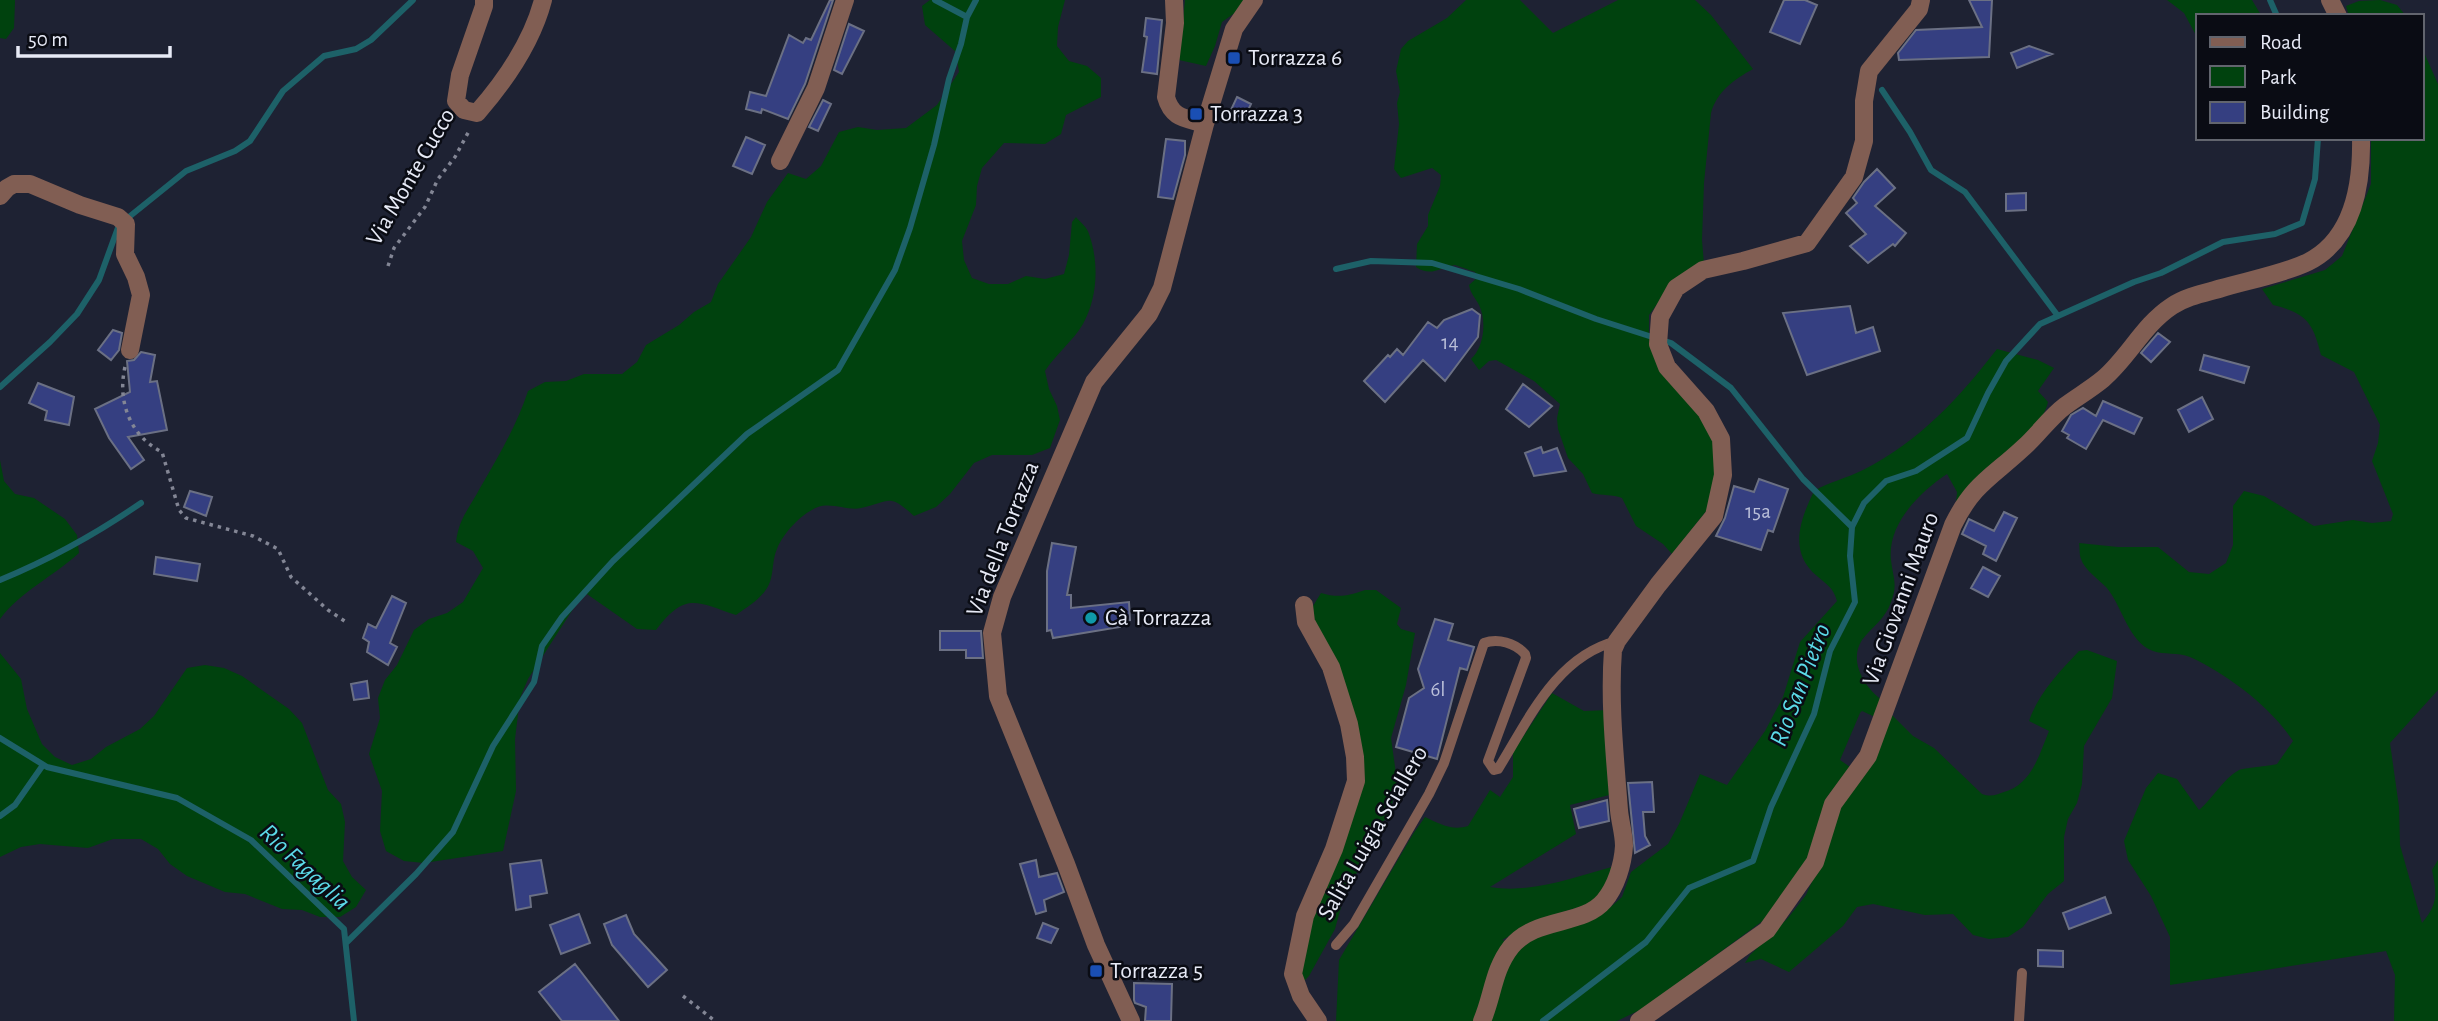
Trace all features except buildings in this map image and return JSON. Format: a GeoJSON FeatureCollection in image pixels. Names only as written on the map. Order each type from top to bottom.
{"type":"FeatureCollection","features":[{"type":"Feature","properties":{"kind":"street","name":"Via Monte Cucco"},"geometry":{"type":"LineString","coordinates":[[484,0],[460,75],[456,101],[464,110],[477,113],[512,67],[534,27],[543,0]]}},
{"type":"Feature","properties":{"kind":"street"},"geometry":{"type":"LineString","coordinates":[[780,161],[816,88],[845,0]]}},
{"type":"Feature","properties":{"kind":"street"},"geometry":{"type":"LineString","coordinates":[[1174,0],[1175,23],[1166,97],[1170,109],[1178,116],[1205,124]]}},
{"type":"Feature","properties":{"kind":"street"},"geometry":{"type":"LineString","coordinates":[[1252,4],[1270,0]]}},
{"type":"Feature","properties":{"kind":"street","name":"Salita Luigia Sciallero"},"geometry":{"type":"LineString","coordinates":[[1482,1021],[1499,965],[1512,946],[1527,933],[1554,922],[1583,915],[1603,902],[1616,881],[1623,846],[1613,721],[1612,660],[1617,641],[1658,584],[1714,516],[1723,475],[1721,439],[1706,411],[1667,367],[1658,344],[1660,317],[1676,288],[1703,270],[1807,243],[1854,177],[1864,141],[1864,101],[1869,71],[1919,9],[1921,0]]}},
{"type":"Feature","properties":{"kind":"street","name":"Via della Torrazza"},"geometry":{"type":"LineString","coordinates":[[1131,1021],[1096,944],[998,696],[992,633],[1002,597],[1094,382],[1149,314],[1162,288],[1205,124],[1234,29],[1252,4]]}},
{"type":"Feature","properties":{"kind":"street","name":"Via Giovanni Mauro"},"geometry":{"type":"LineString","coordinates":[[1639,1021],[1767,930],[1815,862],[1833,804],[1868,756],[1953,525],[1962,506],[1975,489],[2024,447],[2064,407],[2105,377],[2155,318],[2175,304],[2193,296],[2307,263],[2328,250],[2340,235],[2355,206],[2360,184],[2361,140]]}},
{"type":"Feature","properties":{"kind":"street"},"geometry":{"type":"LineString","coordinates":[[0,196],[14,184],[30,184],[80,205],[118,217],[126,224],[125,254],[141,295],[130,350]]}},
{"type":"Feature","properties":{"kind":"street","name":"Salita Luigia Sciallero"},"geometry":{"type":"LineString","coordinates":[[1304,605],[1306,622],[1331,667],[1349,724],[1356,781],[1334,849],[1305,916],[1293,974],[1301,996],[1318,1021]]}},
{"type":"Feature","properties":{"kind":"lane","name":"Salita Luigia Sciallero"},"geometry":{"type":"LineString","coordinates":[[1336,945],[1354,923],[1429,794],[1444,763],[1484,643],[1492,640],[1508,643],[1520,648],[1526,658],[1488,761],[1494,770],[1544,694],[1570,666],[1602,645],[1617,641]]}},
{"type":"Feature","properties":{"kind":"lane"},"geometry":{"type":"LineString","coordinates":[[2019,1021],[2022,973]]}},
{"type":"Feature","properties":{"kind":"path","name":"Via Monte Cucco"},"geometry":{"type":"LineString","coordinates":[[388,266],[394,248],[425,207],[438,179],[467,136],[477,113]]}},
{"type":"Feature","properties":{"kind":"path"},"geometry":{"type":"LineString","coordinates":[[130,350],[124,373],[123,407],[140,435],[150,446],[162,452],[179,510],[186,518],[253,536],[278,549],[291,577],[328,610],[346,622]]}},
{"type":"Feature","properties":{"kind":"path"},"geometry":{"type":"LineString","coordinates":[[683,996],[715,1021]]}},
{"type":"Feature","properties":{"kind":"green space"},"geometry":{"type":"Polygon","coordinates":[[[0,0],[15,0],[14,28],[6,39],[0,38],[0,0]]]}},
{"type":"Feature","properties":{"kind":"green space"},"geometry":{"type":"Polygon","coordinates":[[[930,0],[1065,0],[1058,27],[1057,46],[1069,61],[1087,66],[1101,78],[1101,97],[1066,115],[1061,134],[1045,144],[1004,143],[982,168],[976,205],[962,241],[964,260],[972,278],[989,284],[1008,284],[1026,276],[1045,279],[1064,274],[1072,222],[1076,217],[1088,231],[1095,268],[1092,302],[1079,330],[1045,371],[1060,420],[1050,448],[1032,455],[992,455],[974,463],[936,507],[914,516],[893,501],[856,509],[829,505],[812,510],[794,524],[780,543],[765,591],[736,615],[692,603],[675,610],[656,630],[637,629],[584,592],[528,679],[520,698],[515,739],[516,791],[503,851],[424,863],[404,861],[386,851],[380,831],[382,791],[369,754],[380,718],[378,698],[385,680],[397,665],[414,630],[429,619],[447,613],[463,602],[483,568],[473,551],[456,542],[459,526],[513,428],[528,391],[545,382],[566,381],[584,374],[622,374],[637,362],[646,345],[711,302],[718,284],[751,237],[767,202],[788,173],[806,179],[821,166],[839,132],[858,127],[877,130],[906,128],[937,105],[959,72],[956,52],[925,25],[922,6],[930,0]]]}},
{"type":"Feature","properties":{"kind":"green space"},"geometry":{"type":"Polygon","coordinates":[[[1185,0],[1245,0],[1236,12],[1222,22],[1206,66],[1179,60],[1185,0]]]}},
{"type":"Feature","properties":{"kind":"green space"},"geometry":{"type":"Polygon","coordinates":[[[1466,0],[1520,0],[1553,33],[1618,0],[1695,0],[1711,15],[1753,69],[1722,92],[1711,113],[1704,183],[1704,264],[1669,288],[1649,315],[1649,337],[1653,351],[1701,410],[1719,451],[1711,505],[1672,554],[1663,544],[1636,526],[1622,498],[1592,493],[1583,474],[1568,458],[1558,429],[1560,404],[1534,381],[1496,360],[1489,361],[1479,370],[1471,359],[1479,348],[1483,326],[1479,305],[1469,285],[1478,277],[1475,272],[1455,265],[1431,272],[1416,267],[1417,244],[1428,226],[1428,215],[1440,186],[1441,175],[1432,168],[1401,178],[1394,169],[1399,124],[1397,103],[1400,92],[1396,71],[1401,49],[1408,41],[1447,18],[1466,0]]]}},
{"type":"Feature","properties":{"kind":"green space"},"geometry":{"type":"Polygon","coordinates":[[[2167,0],[2252,0],[2260,14],[2196,14],[2196,35],[2184,13],[2167,0]]]}},
{"type":"Feature","properties":{"kind":"green space"},"geometry":{"type":"Polygon","coordinates":[[[2380,0],[2397,5],[2404,14],[2348,14],[2346,6],[2359,1],[2380,0]]]}},
{"type":"Feature","properties":{"kind":"green space"},"geometry":{"type":"Polygon","coordinates":[[[2424,52],[2438,84],[2438,690],[2390,743],[2399,807],[2400,845],[2422,923],[2434,904],[2432,870],[2438,860],[2438,1021],[2394,1021],[2395,975],[2386,951],[2170,985],[2170,937],[2151,896],[2128,860],[2124,841],[2146,788],[2158,773],[2177,779],[2199,810],[2228,778],[2239,770],[2277,764],[2293,741],[2260,704],[2219,673],[2190,657],[2153,651],[2137,640],[2112,595],[2083,563],[2079,543],[2158,547],[2189,572],[2209,574],[2226,563],[2233,545],[2233,506],[2244,491],[2264,496],[2314,526],[2353,520],[2372,523],[2391,521],[2393,514],[2372,461],[2380,425],[2354,372],[2321,355],[2315,334],[2306,321],[2293,312],[2273,305],[2262,289],[2325,270],[2342,256],[2371,184],[2371,140],[2424,140],[2424,52]]]}},
{"type":"Feature","properties":{"kind":"green space"},"geometry":{"type":"Polygon","coordinates":[[[1997,349],[2038,360],[2054,368],[2038,391],[2048,402],[2044,414],[2028,434],[1977,477],[1956,503],[1957,492],[1947,474],[1916,500],[1900,522],[1891,547],[1895,586],[1893,596],[1886,613],[1862,640],[1857,657],[1860,673],[1870,689],[1882,700],[1875,717],[1862,711],[1860,713],[1840,760],[1850,767],[1827,797],[1803,872],[1768,917],[1644,1008],[1617,1021],[1336,1021],[1339,960],[1413,834],[1425,817],[1451,827],[1468,826],[1490,790],[1500,797],[1513,777],[1513,752],[1552,693],[1584,711],[1609,710],[1613,794],[1570,805],[1576,834],[1490,887],[1506,889],[1537,886],[1615,866],[1603,891],[1589,904],[1543,918],[1502,940],[1519,946],[1534,935],[1606,911],[1622,897],[1631,872],[1668,844],[1700,774],[1727,785],[1765,731],[1783,697],[1800,642],[1837,601],[1832,589],[1808,567],[1802,557],[1799,535],[1801,524],[1814,491],[1863,470],[1903,446],[1953,401],[1997,349]]]}},
{"type":"Feature","properties":{"kind":"green space"},"geometry":{"type":"Polygon","coordinates":[[[0,460],[4,481],[15,494],[34,498],[65,519],[77,535],[79,553],[27,592],[0,619],[0,460]]]}},
{"type":"Feature","properties":{"kind":"green space"},"geometry":{"type":"Polygon","coordinates":[[[1376,590],[1401,608],[1397,624],[1401,629],[1415,633],[1406,685],[1391,738],[1397,781],[1389,818],[1383,821],[1343,900],[1335,929],[1303,982],[1300,973],[1312,913],[1360,788],[1315,629],[1313,606],[1321,593],[1343,596],[1376,590]]]}},
{"type":"Feature","properties":{"kind":"green space"},"geometry":{"type":"Polygon","coordinates":[[[2087,650],[2117,661],[2112,698],[2084,746],[2082,784],[2064,837],[2064,881],[2048,894],[2023,927],[2008,937],[1989,939],[1973,935],[1953,914],[1925,915],[1873,904],[1857,907],[1843,926],[1789,972],[1761,959],[1745,963],[1806,895],[1830,825],[1891,714],[1913,736],[1934,748],[1982,794],[1998,794],[2014,788],[2033,768],[2049,731],[2029,721],[2033,711],[2064,667],[2079,651],[2087,650]]]}},
{"type":"Feature","properties":{"kind":"green space"},"geometry":{"type":"Polygon","coordinates":[[[0,653],[21,679],[27,709],[42,744],[55,757],[72,765],[91,759],[106,747],[140,729],[154,716],[187,668],[205,665],[224,668],[242,676],[289,709],[302,723],[328,790],[341,804],[345,822],[343,861],[352,877],[366,890],[356,907],[340,917],[320,917],[302,910],[282,909],[245,894],[225,892],[187,876],[170,864],[158,849],[141,839],[113,839],[88,848],[40,844],[21,847],[0,857],[0,653]]]}},
{"type":"Feature","properties":{"kind":"waterway"},"geometry":{"type":"LineString","coordinates":[[0,387],[77,314],[99,280],[119,225],[186,171],[235,151],[250,141],[283,91],[324,56],[356,49],[371,40],[413,0]]}},
{"type":"Feature","properties":{"kind":"waterway"},"geometry":{"type":"LineString","coordinates":[[935,0],[967,17]]}},
{"type":"Feature","properties":{"kind":"waterway"},"geometry":{"type":"LineString","coordinates":[[346,943],[416,874],[453,832],[493,746],[534,682],[542,646],[562,617],[613,561],[747,434],[838,370],[895,270],[934,145],[967,17],[976,0]]}},
{"type":"Feature","properties":{"kind":"waterway","name":"Rio San Pietro"},"geometry":{"type":"LineString","coordinates":[[2270,0],[2276,14]]}},
{"type":"Feature","properties":{"kind":"waterway"},"geometry":{"type":"LineString","coordinates":[[1882,90],[1931,170],[1965,192],[2058,316]]}},
{"type":"Feature","properties":{"kind":"waterway","name":"Rio San Pietro"},"geometry":{"type":"LineString","coordinates":[[1543,1021],[1646,942],[1689,888],[1753,861],[1771,807],[1814,714],[1830,651],[1855,602],[1850,556],[1852,527],[1864,503],[1886,481],[1916,471],[1967,438],[2006,361],[2040,324],[2134,282],[2161,273],[2223,242],[2275,234],[2302,223],[2315,179],[2318,140]]}},
{"type":"Feature","properties":{"kind":"waterway"},"geometry":{"type":"LineString","coordinates":[[1336,269],[1371,261],[1432,263],[1519,289],[1596,319],[1671,343],[1731,388],[1803,479],[1852,527]]}},
{"type":"Feature","properties":{"kind":"waterway"},"geometry":{"type":"LineString","coordinates":[[0,580],[73,545],[141,503]]}},
{"type":"Feature","properties":{"kind":"waterway","name":"Rio Fagaglia"},"geometry":{"type":"LineString","coordinates":[[0,738],[47,767],[177,798],[251,840],[344,929],[354,1021]]}},
{"type":"Feature","properties":{"kind":"waterway"},"geometry":{"type":"LineString","coordinates":[[0,816],[15,805],[43,765]]}},
{"type":"Feature","properties":{"kind":"place","name":"Torrazza 6"},"geometry":{"type":"Point","coordinates":[1234,58]}},
{"type":"Feature","properties":{"kind":"place","name":"Torrazza 3"},"geometry":{"type":"Point","coordinates":[1196,114]}},
{"type":"Feature","properties":{"kind":"place","name":"Cà Torrazza"},"geometry":{"type":"Point","coordinates":[1091,618]}},
{"type":"Feature","properties":{"kind":"place","name":"Torrazza 5"},"geometry":{"type":"Point","coordinates":[1096,971]}}]}
